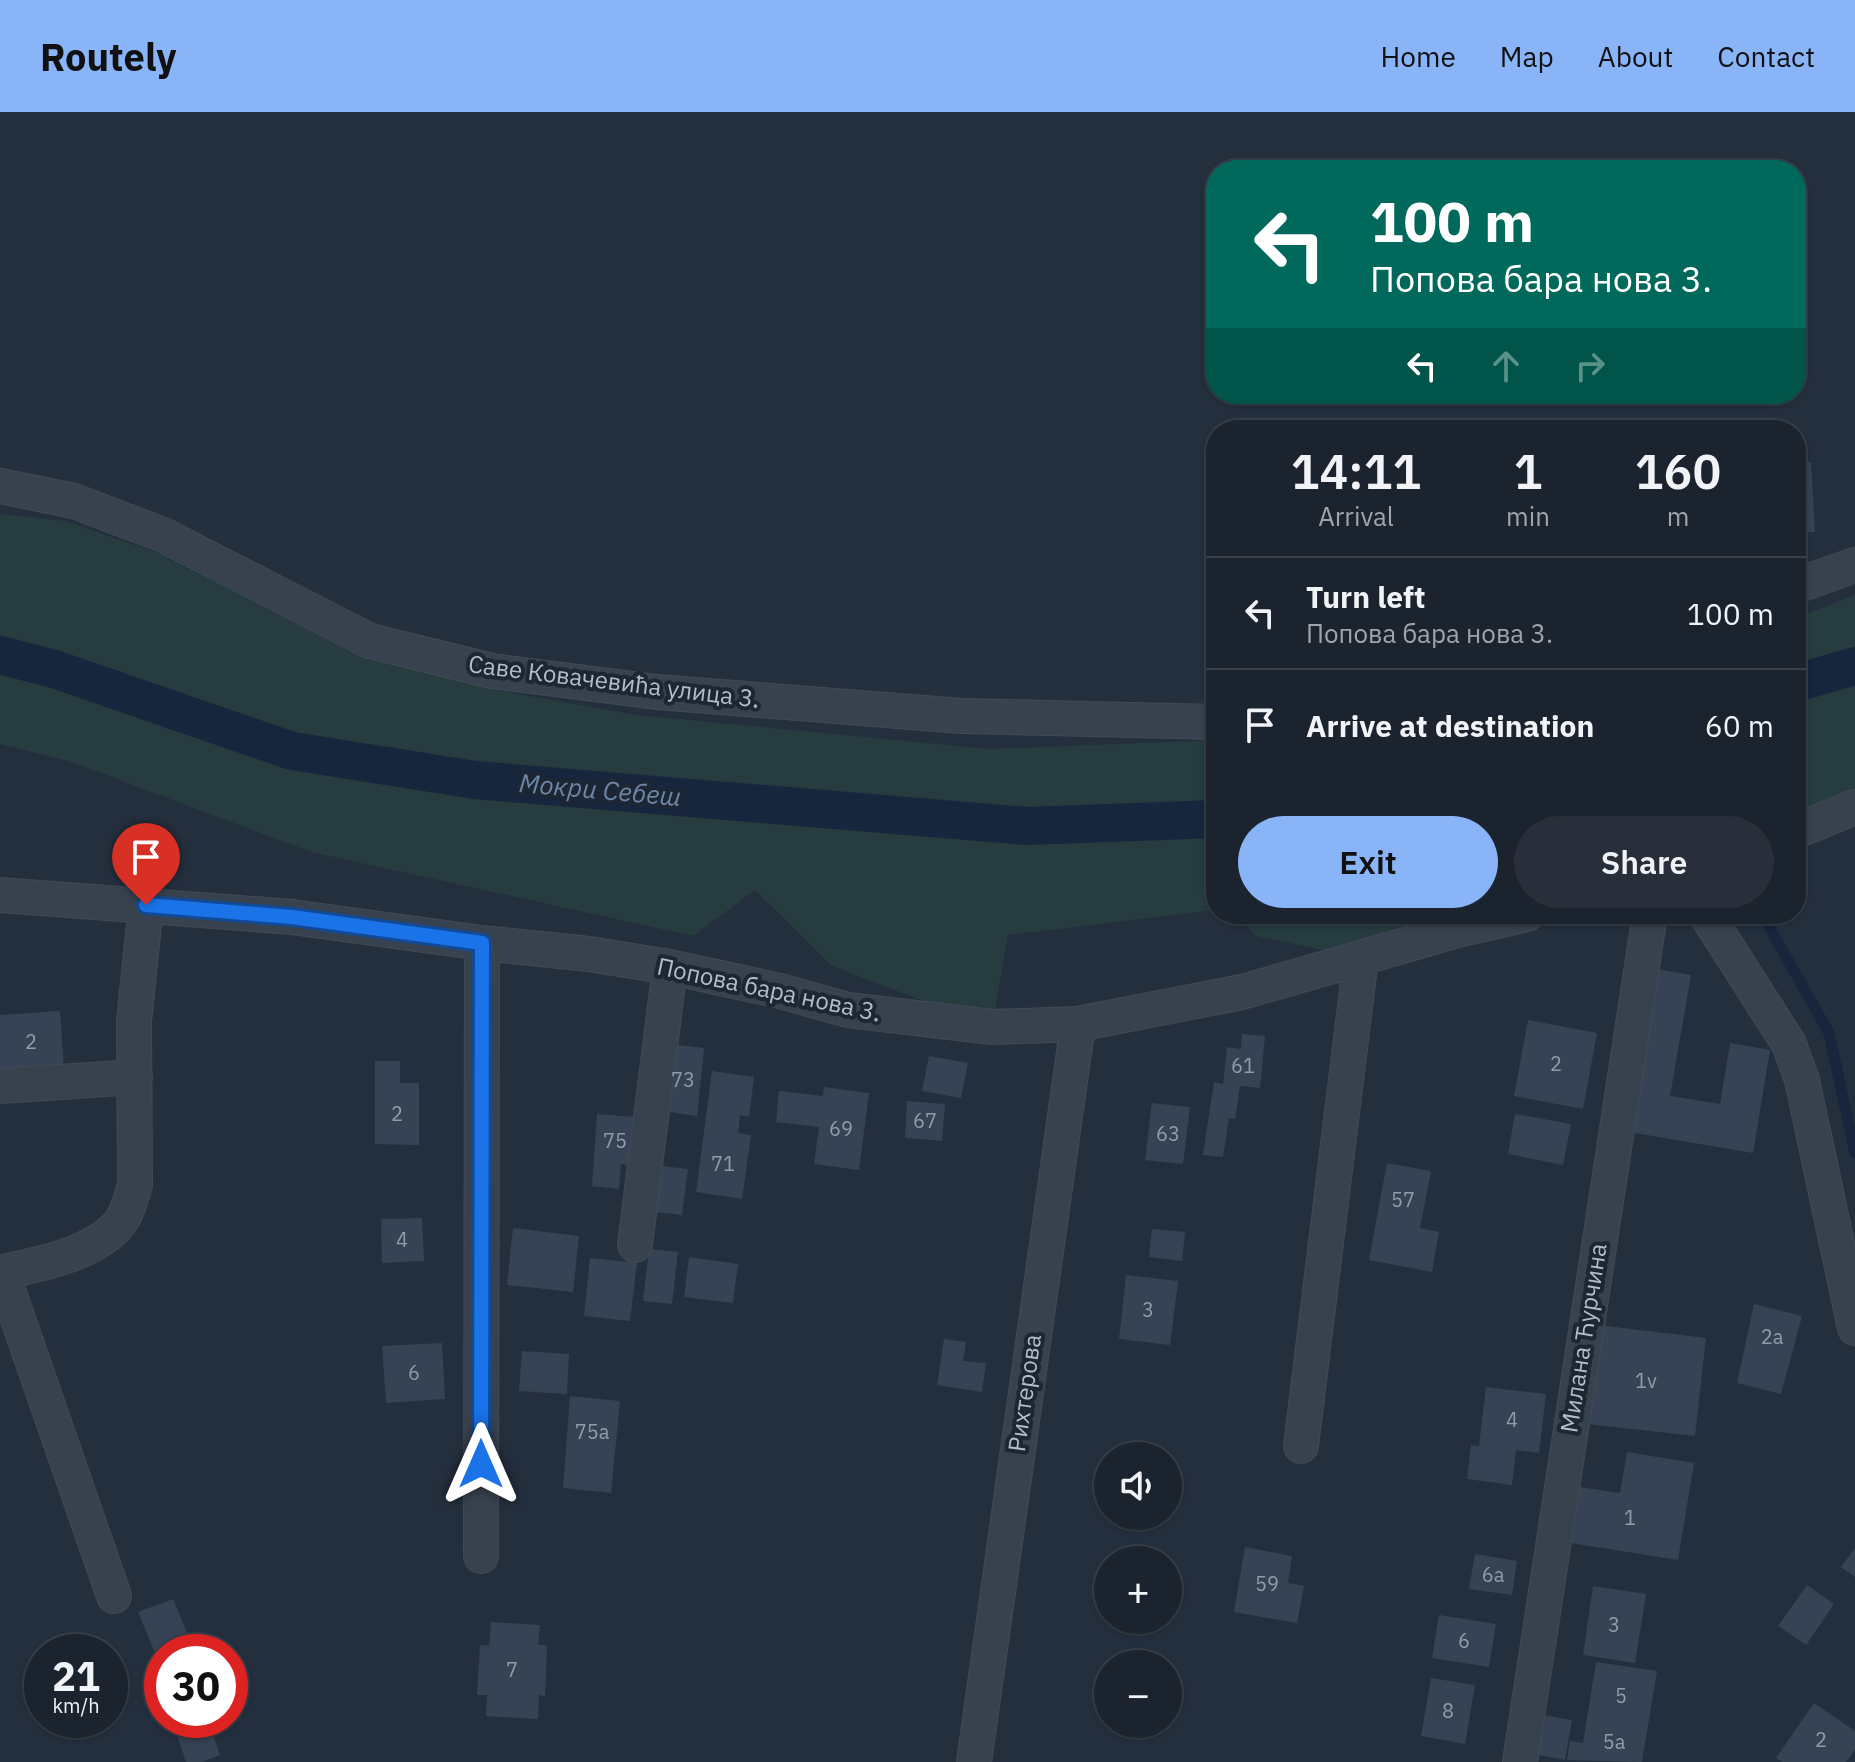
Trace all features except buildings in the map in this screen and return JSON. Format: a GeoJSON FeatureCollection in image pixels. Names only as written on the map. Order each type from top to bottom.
{"type":"FeatureCollection","features":[{"type":"Feature","properties":{"kind":"street","name":"Саве Ковачевића улица 3."},"geometry":{"type":"LineString","coordinates":[[0,486],[74,501],[163,535],[370,641],[492,671],[657,692],[962,716],[1206,722]]}},
{"type":"Feature","properties":{"kind":"street"},"geometry":{"type":"LineString","coordinates":[[1806,582],[1855,565]]}},
{"type":"Feature","properties":{"kind":"street"},"geometry":{"type":"LineString","coordinates":[[1806,827],[1855,807]]}},
{"type":"Feature","properties":{"kind":"street","name":"Попова бара нова 3."},"geometry":{"type":"LineString","coordinates":[[0,895],[292,917],[589,954],[670,967],[780,991],[848,1010],[992,1027],[1078,1024],[1242,992],[1484,924]]}},
{"type":"Feature","properties":{"kind":"street"},"geometry":{"type":"LineString","coordinates":[[114,1596],[1,1273],[84,1250],[117,1226],[129,1206],[135,1185],[134,1021],[146,905]]}},
{"type":"Feature","properties":{"kind":"street","name":"Милана Ћурчина"},"geometry":{"type":"LineString","coordinates":[[1520,1762],[1648,924]]}},
{"type":"Feature","properties":{"kind":"street"},"geometry":{"type":"LineString","coordinates":[[1712,924],[1789,1044],[1802,1080],[1855,1328]]}},
{"type":"Feature","properties":{"kind":"street"},"geometry":{"type":"LineString","coordinates":[[481,1556],[482,943]]}},
{"type":"Feature","properties":{"kind":"street"},"geometry":{"type":"LineString","coordinates":[[1301,1446],[1361,958]]}},
{"type":"Feature","properties":{"kind":"street"},"geometry":{"type":"LineString","coordinates":[[635,1245],[670,967]]}},
{"type":"Feature","properties":{"kind":"street","name":"Рихтерова"},"geometry":{"type":"LineString","coordinates":[[974,1762],[1078,1024]]}},
{"type":"Feature","properties":{"kind":"street"},"geometry":{"type":"LineString","coordinates":[[0,1086],[135,1077]]}},
{"type":"Feature","properties":{"kind":"green space"},"geometry":{"type":"Polygon","coordinates":[[[0,514],[65,521],[155,552],[367,659],[507,692],[637,715],[989,749],[1206,740],[1206,911],[1008,935],[992,1027],[832,966],[755,890],[693,936],[311,852],[69,761],[0,744],[0,514]]]}},
{"type":"Feature","properties":{"kind":"green space"},"geometry":{"type":"Polygon","coordinates":[[[1855,595],[1855,811],[1806,829],[1806,614],[1855,595]]]}},
{"type":"Feature","properties":{"kind":"green space"},"geometry":{"type":"Polygon","coordinates":[[[1243,924],[1488,924],[1361,958],[1257,936],[1243,924]]]}},
{"type":"Feature","properties":{"kind":"waterway","name":"Мокри Себеш"},"geometry":{"type":"LineString","coordinates":[[0,655],[54,669],[292,751],[475,780],[1027,826],[1206,819]]}},
{"type":"Feature","properties":{"kind":"waterway","name":"Мокри Себеш"},"geometry":{"type":"LineString","coordinates":[[1806,680],[1855,666]]}},
{"type":"Feature","properties":{"kind":"waterway"},"geometry":{"type":"LineString","coordinates":[[1768,924],[1829,1033],[1855,1153]]}},
{"type":"Feature","properties":{"kind":"route"},"geometry":{"type":"LineString","coordinates":[[146,905],[292,917],[482,943],[481,1464]]}}]}
